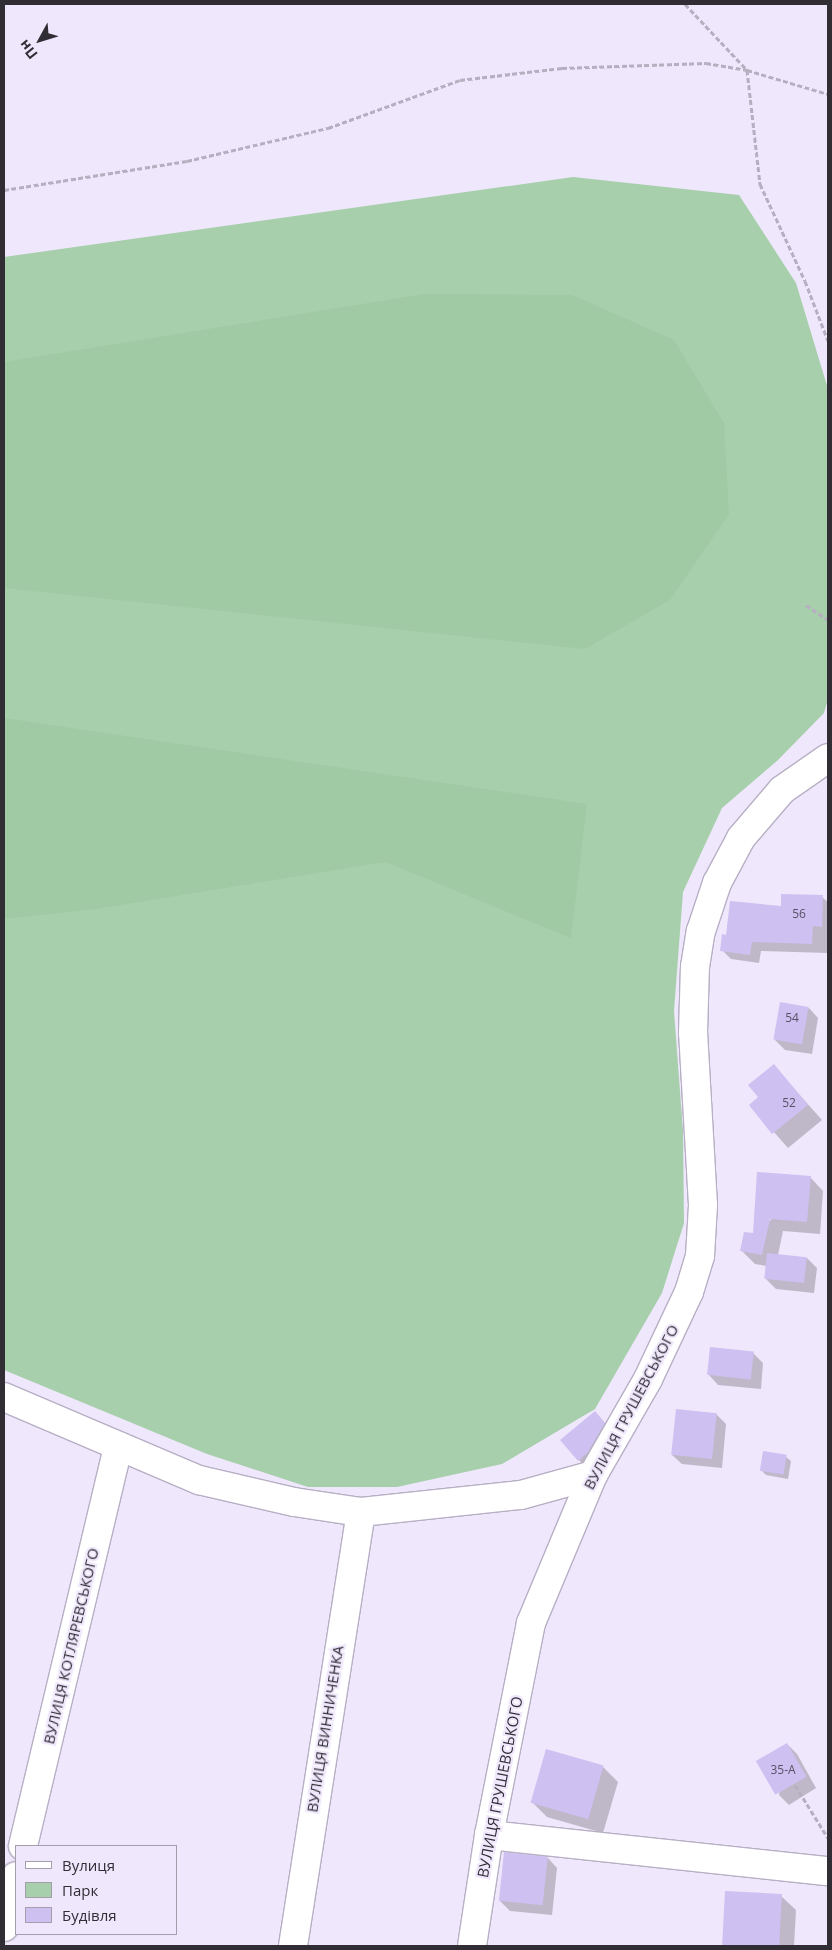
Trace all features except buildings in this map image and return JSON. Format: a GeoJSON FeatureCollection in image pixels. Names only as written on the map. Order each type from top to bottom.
{"type":"FeatureCollection","features":[{"type":"Feature","properties":{"kind":"street","name":"ВУЛИЦЯ ГРУШЕВСЬКОГО"},"geometry":{"type":"LineString","coordinates":[[472,1946],[489,1835],[531,1623],[593,1476],[648,1379],[689,1292],[700,1256],[703,1205],[693,1033],[695,967],[701,931],[717,883],[741,838],[782,790],[828,758]]}},
{"type":"Feature","properties":{"kind":"street"},"geometry":{"type":"LineString","coordinates":[[4,1397],[199,1480],[294,1502],[361,1512],[520,1494],[593,1476]]}},
{"type":"Feature","properties":{"kind":"street","name":"ВУЛИЦЯ КОТЛЯРЕВСЬКОГО"},"geometry":{"type":"LineString","coordinates":[[24,1845],[118,1446]]}},
{"type":"Feature","properties":{"kind":"street","name":"ВУЛИЦЯ ВИННИЧЕНКА"},"geometry":{"type":"LineString","coordinates":[[293,1946],[361,1512]]}},
{"type":"Feature","properties":{"kind":"street"},"geometry":{"type":"LineString","coordinates":[[489,1835],[828,1871]]}},
{"type":"Feature","properties":{"kind":"street"},"geometry":{"type":"LineString","coordinates":[[4,1927],[15,1880]]}},
{"type":"Feature","properties":{"kind":"path"},"geometry":{"type":"LineString","coordinates":[[685,4],[747,70],[760,184],[805,281],[828,341]]}},
{"type":"Feature","properties":{"kind":"path"},"geometry":{"type":"LineString","coordinates":[[4,190],[187,161],[328,128],[460,80],[562,68],[706,63],[747,70],[828,94]]}},
{"type":"Feature","properties":{"kind":"path"},"geometry":{"type":"LineString","coordinates":[[806,605],[828,620]]}},
{"type":"Feature","properties":{"kind":"path"},"geometry":{"type":"LineString","coordinates":[[795,1785],[828,1838]]}},
{"type":"Feature","properties":{"kind":"green space"},"geometry":{"type":"Polygon","coordinates":[[[573,177],[739,195],[796,283],[828,389],[828,699],[824,713],[778,760],[722,808],[683,892],[674,1011],[683,1131],[684,1223],[662,1293],[595,1409],[502,1464],[397,1487],[308,1487],[207,1454],[4,1370],[4,257],[573,177]]]}},
{"type":"Feature","properties":{"kind":"green space"},"geometry":{"type":"Polygon","coordinates":[[[424,294],[572,295],[674,340],[724,423],[729,514],[670,600],[585,649],[4,588],[4,362],[424,294]]]}},
{"type":"Feature","properties":{"kind":"green space"},"geometry":{"type":"Polygon","coordinates":[[[4,718],[587,804],[571,938],[385,862],[96,909],[4,919],[4,718]]]}}]}
